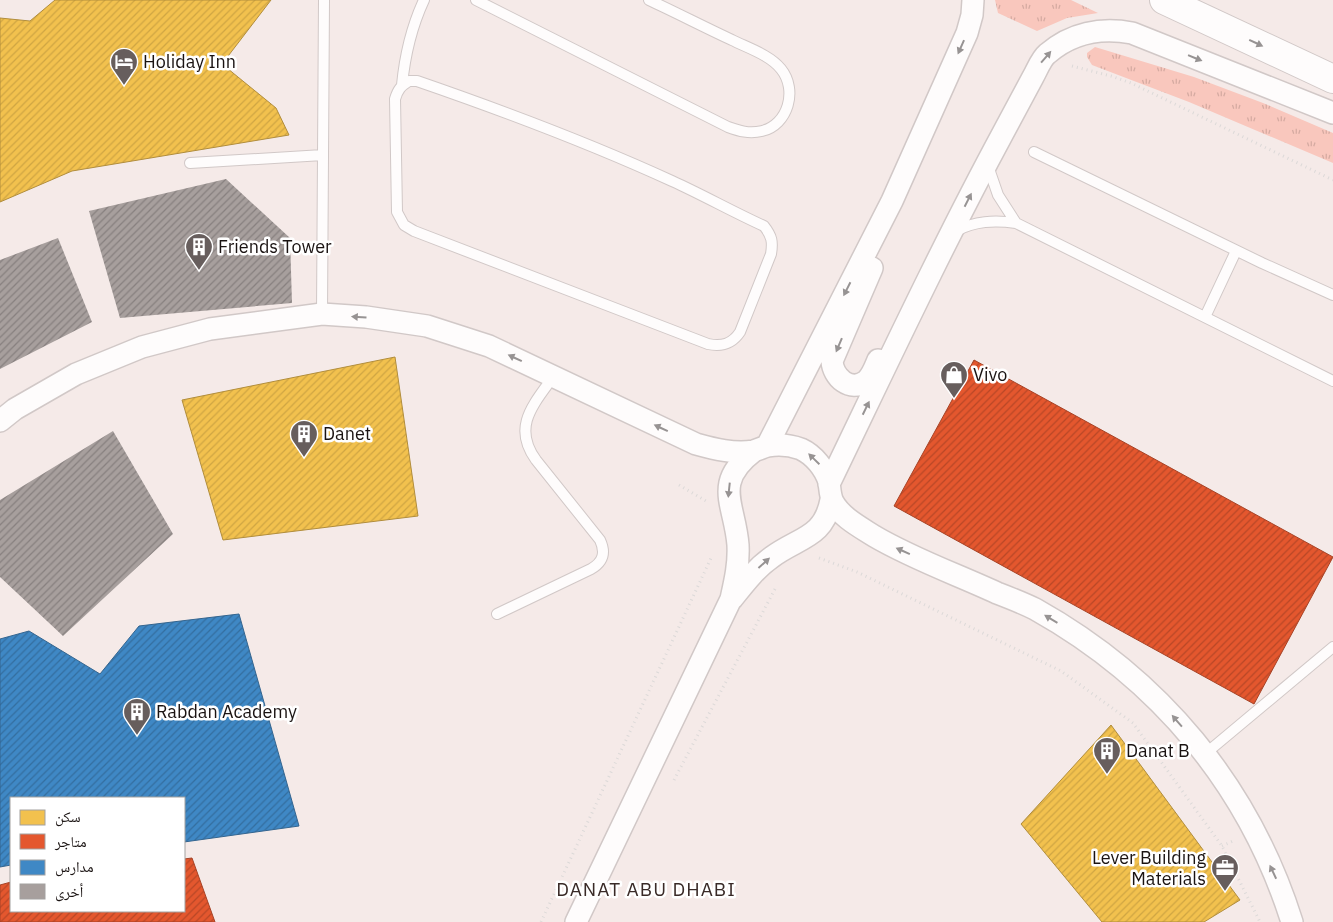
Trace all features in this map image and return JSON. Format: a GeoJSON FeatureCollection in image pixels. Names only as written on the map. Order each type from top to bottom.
{"type":"FeatureCollection","features":[{"type":"Feature","properties":{"kind":"main road"},"geometry":{"type":"LineString","coordinates":[[1164,0],[1333,80]]}},
{"type":"Feature","properties":{"kind":"street"},"geometry":{"type":"LineString","coordinates":[[732,599],[738,555],[737,534],[728,500],[729,485],[742,460],[760,448],[892,201],[967,33],[972,14],[972,0]]}},
{"type":"Feature","properties":{"kind":"street"},"geometry":{"type":"LineString","coordinates":[[576,922],[732,599],[754,573],[772,557],[792,544],[805,539],[817,530],[829,511],[830,492],[950,234],[1046,55],[1071,38],[1086,33],[1101,30],[1117,30],[1132,33],[1333,113]]}},
{"type":"Feature","properties":{"kind":"street"},"geometry":{"type":"LineString","coordinates":[[892,201],[882,245],[832,361],[836,376],[841,381],[856,385],[870,377],[925,258],[936,244],[950,234]]}},
{"type":"Feature","properties":{"kind":"street"},"geometry":{"type":"LineString","coordinates":[[0,421],[15,409],[76,374],[142,347],[210,329],[322,314],[366,317],[427,326],[489,346],[696,444],[726,451],[782,444],[803,450],[819,464],[830,492],[843,514],[874,536],[1033,608],[1082,638],[1127,672],[1148,691],[1205,754],[1237,798],[1285,898],[1287,920]]}},
{"type":"Feature","properties":{"kind":"lane"},"geometry":{"type":"LineString","coordinates":[[322,314],[322,74],[324,0]]}},
{"type":"Feature","properties":{"kind":"lane"},"geometry":{"type":"LineString","coordinates":[[402,85],[409,81],[417,81],[504,111],[590,144],[674,181],[764,226],[771,234],[773,244],[771,254],[736,338],[723,345],[708,344],[404,225],[397,212],[397,91],[402,85],[408,40],[424,0]]}},
{"type":"Feature","properties":{"kind":"lane"},"geometry":{"type":"LineString","coordinates":[[476,0],[728,127],[752,133],[764,131],[784,115],[789,104],[790,92],[787,80],[781,69],[761,54],[649,0]]}},
{"type":"Feature","properties":{"kind":"lane"},"geometry":{"type":"LineString","coordinates":[[1034,152],[1236,251],[1333,295]]}},
{"type":"Feature","properties":{"kind":"lane"},"geometry":{"type":"LineString","coordinates":[[190,162],[323,155]]}},
{"type":"Feature","properties":{"kind":"lane"},"geometry":{"type":"LineString","coordinates":[[987,163],[998,195],[1016,223]]}},
{"type":"Feature","properties":{"kind":"lane"},"geometry":{"type":"LineString","coordinates":[[950,234],[965,226],[982,222],[1016,223],[1333,381]]}},
{"type":"Feature","properties":{"kind":"lane"},"geometry":{"type":"LineString","coordinates":[[1205,317],[1236,251]]}},
{"type":"Feature","properties":{"kind":"lane"},"geometry":{"type":"LineString","coordinates":[[497,614],[591,569],[602,560],[604,554],[600,540],[536,460],[526,442],[524,431],[530,410],[552,377]]}},
{"type":"Feature","properties":{"kind":"lane"},"geometry":{"type":"LineString","coordinates":[[1205,754],[1333,647]]}},
{"type":"Feature","properties":{"kind":"path"},"geometry":{"type":"LineString","coordinates":[[1046,55],[1066,64],[1132,83],[1333,180]]}},
{"type":"Feature","properties":{"kind":"path"},"geometry":{"type":"LineString","coordinates":[[679,486],[712,504]]}},
{"type":"Feature","properties":{"kind":"path"},"geometry":{"type":"LineString","coordinates":[[541,922],[716,549]]}},
{"type":"Feature","properties":{"kind":"path"},"geometry":{"type":"LineString","coordinates":[[814,556],[857,572],[1061,670],[1133,722],[1222,846],[1260,922]]}},
{"type":"Feature","properties":{"kind":"path"},"geometry":{"type":"LineString","coordinates":[[672,783],[779,582]]}},
{"type":"Feature","properties":{"kind":"green space"},"geometry":{"type":"Polygon","coordinates":[[[995,0],[1071,0],[1098,13],[1067,18],[1037,31],[998,13],[995,0]]]}},
{"type":"Feature","properties":{"kind":"green space"},"geometry":{"type":"Polygon","coordinates":[[[1095,47],[1194,77],[1263,103],[1333,133],[1333,163],[1189,102],[1092,65],[1087,57],[1087,53],[1095,47]]]}},
{"type":"Feature","properties":{"kind":"building: سكن","name":"Holiday Inn"},"geometry":{"type":"Polygon","coordinates":[[[55,0],[271,0],[222,64],[276,108],[289,135],[72,171],[0,202],[0,18],[30,21],[55,0]]]}},
{"type":"Feature","properties":{"kind":"building: سكن","name":"Danet"},"geometry":{"type":"Polygon","coordinates":[[[395,357],[418,516],[223,540],[182,400],[395,357]]]}},
{"type":"Feature","properties":{"kind":"building: سكن","name":"Danat B"},"geometry":{"type":"Polygon","coordinates":[[[1111,725],[1240,900],[1204,922],[1102,922],[1021,824],[1111,725]]]}},
{"type":"Feature","properties":{"kind":"building: متاجر"},"geometry":{"type":"Polygon","coordinates":[[[974,360],[1333,557],[1254,704],[894,506],[974,360]]]}},
{"type":"Feature","properties":{"kind":"building: متاجر"},"geometry":{"type":"Polygon","coordinates":[[[192,858],[215,922],[0,922],[0,885],[10,882],[10,912],[185,912],[185,859],[192,858]]]}},
{"type":"Feature","properties":{"kind":"building: مدارس","name":"Rabdan Academy"},"geometry":{"type":"Polygon","coordinates":[[[239,614],[299,826],[185,842],[185,797],[10,797],[10,865],[0,867],[0,639],[29,631],[100,674],[139,626],[239,614]]]}},
{"type":"Feature","properties":{"kind":"building: أخرى","name":"Friends Tower"},"geometry":{"type":"Polygon","coordinates":[[[226,179],[290,238],[292,303],[120,318],[89,211],[226,179]]]}},
{"type":"Feature","properties":{"kind":"building: أخرى"},"geometry":{"type":"Polygon","coordinates":[[[58,238],[92,322],[0,369],[0,260],[58,238]]]}},
{"type":"Feature","properties":{"kind":"building: أخرى"},"geometry":{"type":"Polygon","coordinates":[[[113,431],[173,534],[63,636],[0,577],[0,500],[113,431]]]}},
{"type":"Feature","properties":{"kind":"place","name":"Holiday Inn"},"geometry":{"type":"Point","coordinates":[124,86]}},
{"type":"Feature","properties":{"kind":"place","name":"Friends Tower"},"geometry":{"type":"Point","coordinates":[199,271]}},
{"type":"Feature","properties":{"kind":"place","name":"Vivo"},"geometry":{"type":"Point","coordinates":[954,399]}},
{"type":"Feature","properties":{"kind":"place","name":"Danet"},"geometry":{"type":"Point","coordinates":[304,458]}},
{"type":"Feature","properties":{"kind":"place","name":"Rabdan Academy"},"geometry":{"type":"Point","coordinates":[137,736]}},
{"type":"Feature","properties":{"kind":"place","name":"Danat B"},"geometry":{"type":"Point","coordinates":[1107,775]}},
{"type":"Feature","properties":{"kind":"place","name":"Lever Building Materials"},"geometry":{"type":"Point","coordinates":[1225,892]}},
{"type":"Feature","properties":{"kind":"district","name":"DANAT ABU DHABI"},"geometry":{"type":"Point","coordinates":[646,889]}}]}
